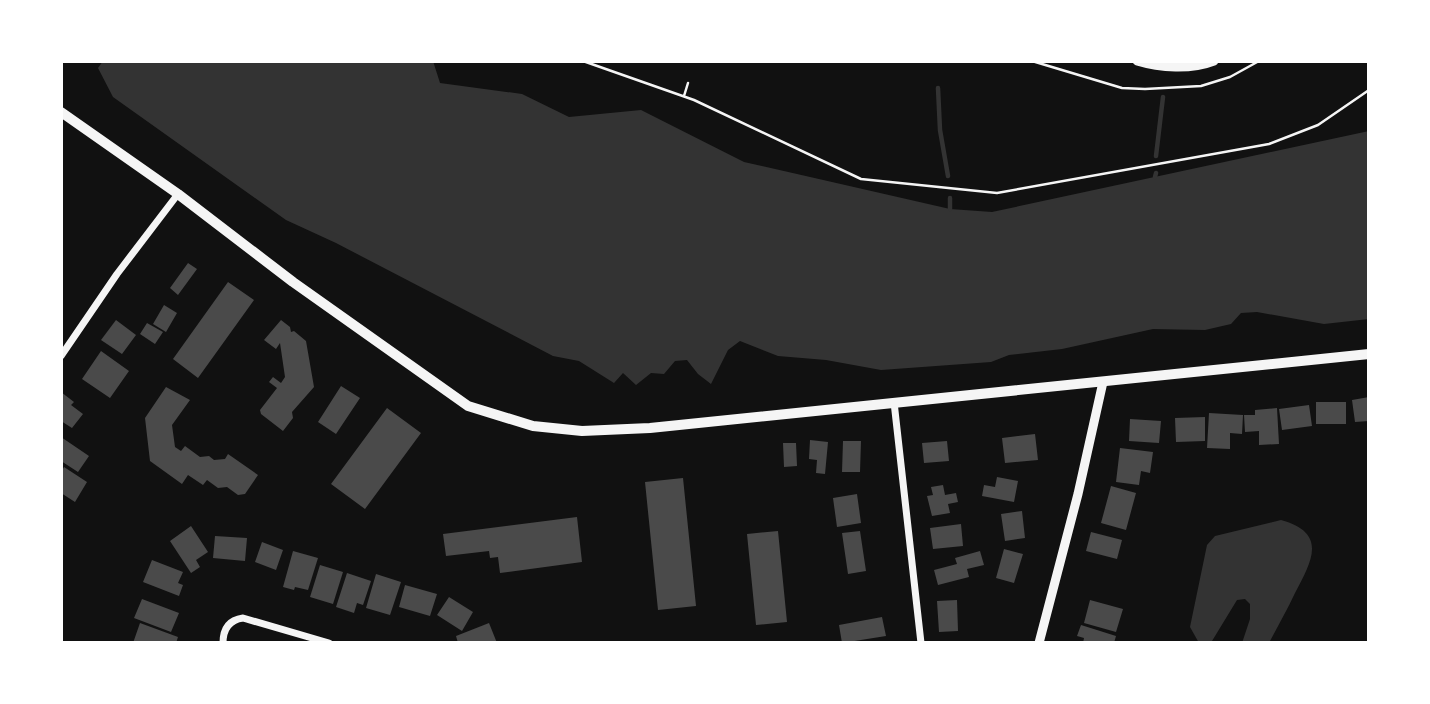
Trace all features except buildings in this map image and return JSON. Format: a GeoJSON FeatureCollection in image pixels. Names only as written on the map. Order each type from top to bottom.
{"type":"FeatureCollection","features":[{"type":"Feature","properties":{"kind":"main road"},"geometry":{"type":"LineString","coordinates":[[61,112],[468,406],[533,426],[582,431],[650,428],[1369,354]]}},
{"type":"Feature","properties":{"kind":"street"},"geometry":{"type":"LineString","coordinates":[[1137,61],[1175,67],[1205,65],[1214,61]]}},
{"type":"Feature","properties":{"kind":"street"},"geometry":{"type":"LineString","coordinates":[[61,356],[117,274],[178,194]]}},
{"type":"Feature","properties":{"kind":"street"},"geometry":{"type":"LineString","coordinates":[[1040,643],[1103,382]]}},
{"type":"Feature","properties":{"kind":"street"},"geometry":{"type":"LineString","coordinates":[[894,402],[920,643]]}},
{"type":"Feature","properties":{"kind":"street"},"geometry":{"type":"LineString","coordinates":[[223,643],[223,635],[229,624],[233,620],[243,618],[329,643]]}},
{"type":"Feature","properties":{"kind":"path"},"geometry":{"type":"LineString","coordinates":[[583,61],[684,96],[861,179],[997,193],[1269,144],[1318,125],[1369,90]]}},
{"type":"Feature","properties":{"kind":"path"},"geometry":{"type":"LineString","coordinates":[[1032,61],[1122,88],[1145,89],[1201,86],[1230,77],[1259,61]]}},
{"type":"Feature","properties":{"kind":"path"},"geometry":{"type":"LineString","coordinates":[[684,96],[688,83]]}},
{"type":"Feature","properties":{"kind":"shaded area"},"geometry":{"type":"Polygon","coordinates":[[[103,61],[433,61],[440,83],[522,94],[569,117],[641,110],[744,162],[950,209],[992,212],[1369,131],[1369,319],[1324,324],[1257,312],[1241,313],[1231,324],[1205,330],[1153,329],[1062,349],[1009,355],[991,362],[881,370],[826,360],[778,356],[740,341],[728,350],[711,384],[698,374],[687,360],[675,361],[664,374],[651,373],[636,385],[623,373],[614,383],[579,361],[553,356],[336,243],[286,220],[113,97],[98,68],[103,61]]]}},
{"type":"Feature","properties":{"kind":"shaded area"},"geometry":{"type":"Polygon","coordinates":[[[1281,520],[1305,532],[1311,540],[1312,549],[1307,570],[1269,643],[1242,643],[1250,619],[1250,604],[1245,599],[1237,600],[1212,641],[1199,643],[1190,627],[1207,545],[1215,536],[1281,520]]]}},
{"type":"Feature","properties":{"kind":"waterway"},"geometry":{"type":"LineString","coordinates":[[938,88],[940,130],[948,176]]}},
{"type":"Feature","properties":{"kind":"waterway"},"geometry":{"type":"LineString","coordinates":[[1156,156],[1163,97]]}},
{"type":"Feature","properties":{"kind":"waterway"},"geometry":{"type":"LineString","coordinates":[[1155,177],[1156,173]]}},
{"type":"Feature","properties":{"kind":"waterway"},"geometry":{"type":"LineString","coordinates":[[950,198],[950,209]]}}]}
